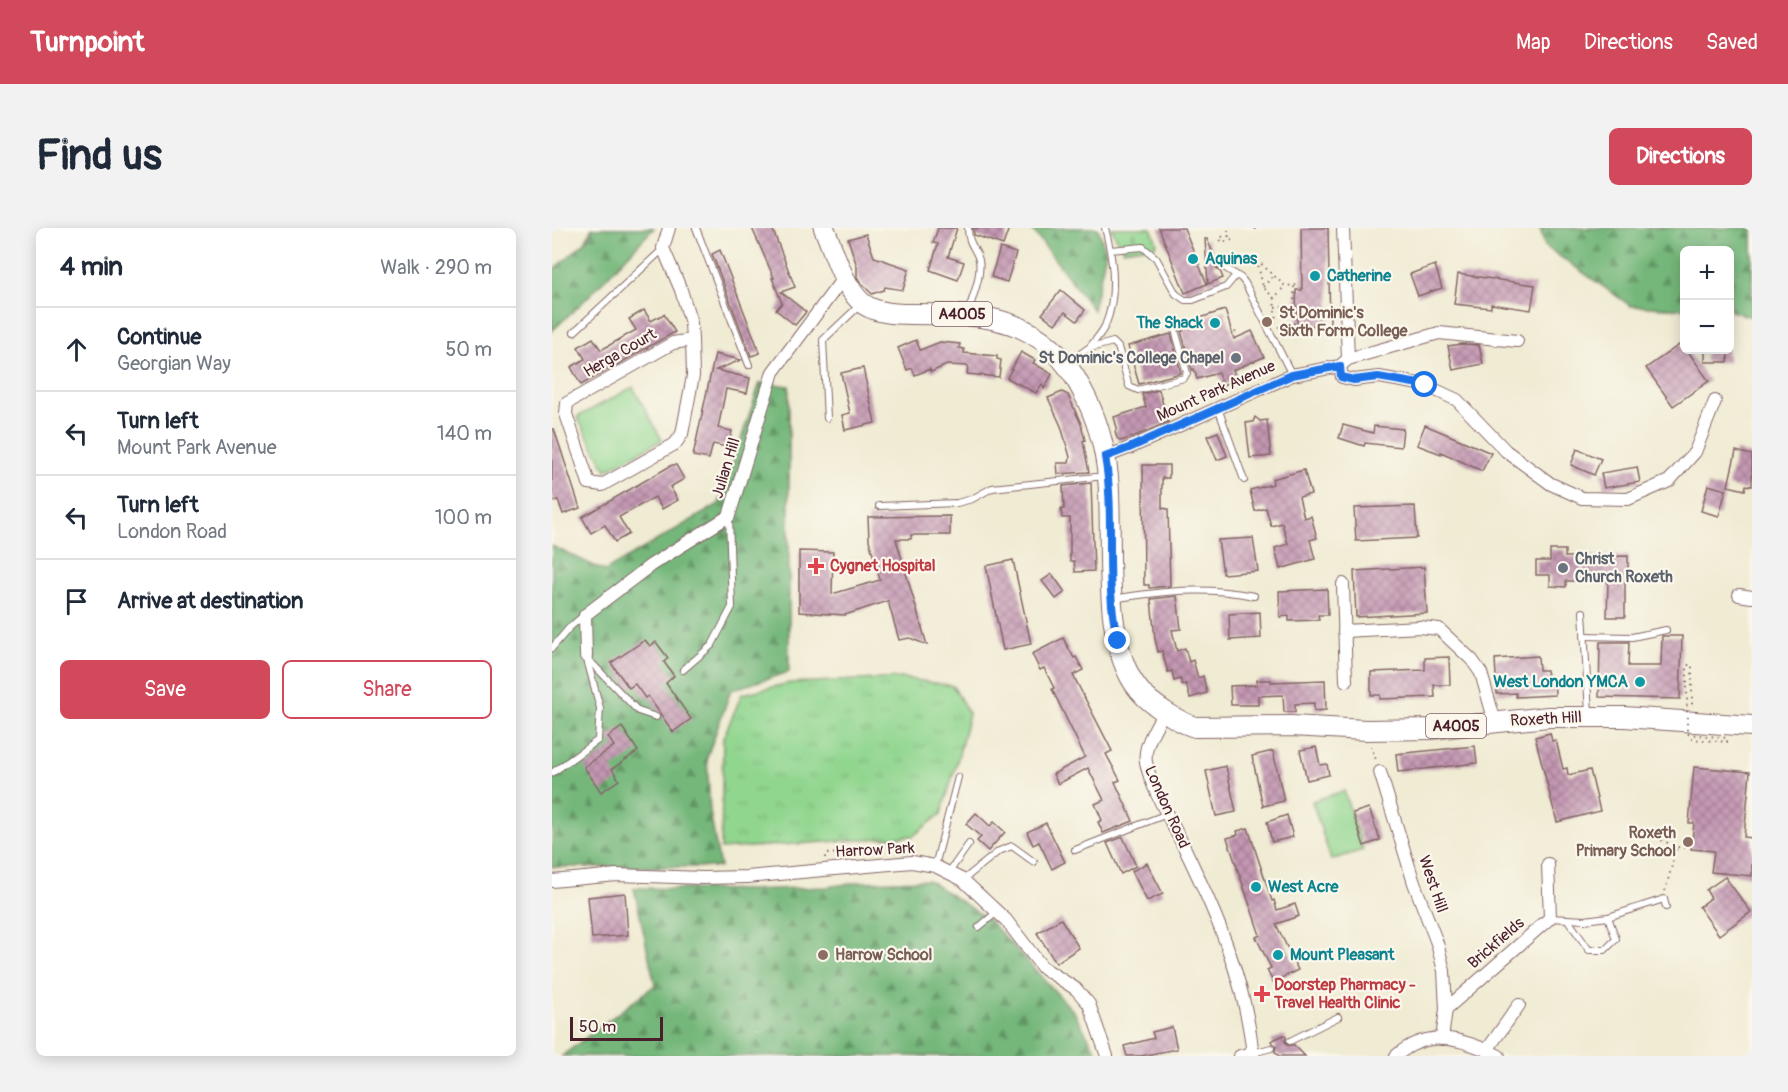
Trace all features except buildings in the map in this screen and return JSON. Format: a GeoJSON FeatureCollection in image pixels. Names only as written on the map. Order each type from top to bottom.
{"type":"FeatureCollection","features":[{"type":"Feature","properties":{"kind":"main road"},"geometry":{"type":"LineString","coordinates":[[824,228],[844,277],[861,303]]}},
{"type":"Feature","properties":{"kind":"main road","name":"A4005"},"geometry":{"type":"LineString","coordinates":[[861,303],[877,311],[901,314],[967,314],[1006,322],[1031,333],[1054,349],[1066,364],[1083,390],[1096,424],[1106,466],[1117,636],[1128,673],[1137,689],[1151,703],[1164,711]]}},
{"type":"Feature","properties":{"kind":"main road","name":"Roxeth Hill"},"geometry":{"type":"LineString","coordinates":[[1164,711],[1182,723],[1195,727],[1291,726],[1366,730],[1431,729],[1548,717],[1624,717],[1752,726]]}},
{"type":"Feature","properties":{"kind":"street"},"geometry":{"type":"LineString","coordinates":[[663,248],[669,228]]}},
{"type":"Feature","properties":{"kind":"street"},"geometry":{"type":"LineString","coordinates":[[1343,228],[1344,362],[1341,377],[1354,380],[1378,377],[1425,385],[1457,400],[1506,451],[1551,484],[1582,498],[1628,500],[1669,481],[1695,452],[1715,401]]}},
{"type":"Feature","properties":{"kind":"street","name":"Herga Court"},"geometry":{"type":"LineString","coordinates":[[663,248],[681,290],[691,323],[692,340],[693,376],[682,434],[675,444],[602,486],[589,483],[566,414],[567,403],[673,343],[692,340]]}},
{"type":"Feature","properties":{"kind":"street","name":"Julian Hill"},"geometry":{"type":"LineString","coordinates":[[585,615],[651,565],[729,516],[773,372],[844,277]]}},
{"type":"Feature","properties":{"kind":"street","name":"Mount Park Avenue"},"geometry":{"type":"LineString","coordinates":[[1106,466],[1129,448],[1292,375],[1344,362],[1438,333],[1517,341]]}},
{"type":"Feature","properties":{"kind":"street"},"geometry":{"type":"LineString","coordinates":[[1343,584],[1346,681]]}},
{"type":"Feature","properties":{"kind":"street"},"geometry":{"type":"LineString","coordinates":[[585,615],[586,656]]}},
{"type":"Feature","properties":{"kind":"street"},"geometry":{"type":"LineString","coordinates":[[1344,632],[1420,627],[1439,629],[1472,660],[1482,673],[1495,722]]}},
{"type":"Feature","properties":{"kind":"street","name":"London Road"},"geometry":{"type":"LineString","coordinates":[[1164,711],[1149,741],[1146,760],[1167,814],[1212,906],[1233,962],[1245,1005],[1253,1054]]}},
{"type":"Feature","properties":{"kind":"street","name":"West Hill"},"geometry":{"type":"LineString","coordinates":[[1380,772],[1414,883],[1437,943],[1444,972],[1446,1009]]}},
{"type":"Feature","properties":{"kind":"street","name":"Harrow Park"},"geometry":{"type":"LineString","coordinates":[[552,881],[617,875],[747,877],[912,862],[935,866],[963,880],[997,912],[1042,967],[1076,989],[1089,1004],[1107,1056]]}},
{"type":"Feature","properties":{"kind":"street","name":"Brickfields"},"geometry":{"type":"LineString","coordinates":[[1446,1009],[1550,918],[1548,864]]}},
{"type":"Feature","properties":{"kind":"street"},"geometry":{"type":"LineString","coordinates":[[1487,1050],[1519,1005]]}},
{"type":"Feature","properties":{"kind":"street"},"geometry":{"type":"LineString","coordinates":[[1442,1039],[1446,1009]]}},
{"type":"Feature","properties":{"kind":"street"},"geometry":{"type":"LineString","coordinates":[[1396,1056],[1403,1049],[1422,1039],[1442,1039],[1460,1041],[1499,1056]]}},
{"type":"Feature","properties":{"kind":"street"},"geometry":{"type":"LineString","coordinates":[[1240,1056],[1253,1054]]}},
{"type":"Feature","properties":{"kind":"lane"},"geometry":{"type":"LineString","coordinates":[[696,228],[749,365]]}},
{"type":"Feature","properties":{"kind":"lane"},"geometry":{"type":"LineString","coordinates":[[967,314],[978,274],[979,259],[969,244],[968,228]]}},
{"type":"Feature","properties":{"kind":"lane"},"geometry":{"type":"LineString","coordinates":[[1088,350],[1105,327],[1113,300],[1110,250],[1105,228]]}},
{"type":"Feature","properties":{"kind":"lane"},"geometry":{"type":"LineString","coordinates":[[1110,250],[1143,247],[1156,258],[1176,294],[1185,300],[1193,300],[1226,287],[1236,275]]}},
{"type":"Feature","properties":{"kind":"lane"},"geometry":{"type":"LineString","coordinates":[[574,332],[663,248]]}},
{"type":"Feature","properties":{"kind":"lane"},"geometry":{"type":"LineString","coordinates":[[1219,264],[1241,278],[1250,290],[1292,375]]}},
{"type":"Feature","properties":{"kind":"lane"},"geometry":{"type":"LineString","coordinates":[[827,418],[823,340],[861,303]]}},
{"type":"Feature","properties":{"kind":"lane"},"geometry":{"type":"LineString","coordinates":[[1066,364],[1088,350],[1113,342],[1118,347],[1130,386],[1138,390],[1184,378],[1187,373],[1174,326]]}},
{"type":"Feature","properties":{"kind":"lane"},"geometry":{"type":"LineString","coordinates":[[1218,407],[1244,480]]}},
{"type":"Feature","properties":{"kind":"lane"},"geometry":{"type":"LineString","coordinates":[[879,506],[957,503],[972,499],[992,488],[1106,466]]}},
{"type":"Feature","properties":{"kind":"lane"},"geometry":{"type":"LineString","coordinates":[[683,670],[712,645],[732,607],[729,516]]}},
{"type":"Feature","properties":{"kind":"lane"},"geometry":{"type":"LineString","coordinates":[[1113,599],[1181,589],[1234,592],[1254,596]]}},
{"type":"Feature","properties":{"kind":"lane"},"geometry":{"type":"LineString","coordinates":[[1583,612],[1590,717]]}},
{"type":"Feature","properties":{"kind":"lane"},"geometry":{"type":"LineString","coordinates":[[552,648],[569,628],[585,615]]}},
{"type":"Feature","properties":{"kind":"lane"},"geometry":{"type":"LineString","coordinates":[[1584,636],[1632,638],[1666,630]]}},
{"type":"Feature","properties":{"kind":"lane"},"geometry":{"type":"LineString","coordinates":[[586,656],[638,711],[656,717]]}},
{"type":"Feature","properties":{"kind":"lane"},"geometry":{"type":"LineString","coordinates":[[552,773],[598,740],[600,708],[586,656]]}},
{"type":"Feature","properties":{"kind":"lane"},"geometry":{"type":"LineString","coordinates":[[935,866],[958,777]]}},
{"type":"Feature","properties":{"kind":"lane"},"geometry":{"type":"LineString","coordinates":[[1076,850],[1167,814]]}},
{"type":"Feature","properties":{"kind":"lane"},"geometry":{"type":"LineString","coordinates":[[949,872],[969,844]]}},
{"type":"Feature","properties":{"kind":"lane"},"geometry":{"type":"LineString","coordinates":[[963,880],[999,851],[1012,846],[1034,862]]}},
{"type":"Feature","properties":{"kind":"lane"},"geometry":{"type":"LineString","coordinates":[[1550,918],[1568,920],[1608,917],[1664,899],[1666,907]]}},
{"type":"Feature","properties":{"kind":"lane"},"geometry":{"type":"LineString","coordinates":[[979,927],[997,912]]}},
{"type":"Feature","properties":{"kind":"lane"},"geometry":{"type":"LineString","coordinates":[[1568,920],[1589,950],[1605,950],[1616,939],[1608,917]]}},
{"type":"Feature","properties":{"kind":"lane"},"geometry":{"type":"LineString","coordinates":[[1290,1041],[1338,1017]]}},
{"type":"Feature","properties":{"kind":"lane"},"geometry":{"type":"LineString","coordinates":[[1253,1054],[1271,1048]]}},
{"type":"Feature","properties":{"kind":"path"},"geometry":{"type":"LineString","coordinates":[[1254,228],[1255,233]]}},
{"type":"Feature","properties":{"kind":"path"},"geometry":{"type":"LineString","coordinates":[[1226,231],[1228,236],[1220,237],[1221,242],[1232,240]]}},
{"type":"Feature","properties":{"kind":"path"},"geometry":{"type":"LineString","coordinates":[[1285,286],[1257,260],[1263,287],[1274,298],[1285,286],[1298,285]]}},
{"type":"Feature","properties":{"kind":"path"},"geometry":{"type":"LineString","coordinates":[[1263,287],[1274,275]]}},
{"type":"Feature","properties":{"kind":"path"},"geometry":{"type":"LineString","coordinates":[[1277,327],[1294,326],[1293,285]]}},
{"type":"Feature","properties":{"kind":"path"},"geometry":{"type":"LineString","coordinates":[[1275,307],[1295,307]]}},
{"type":"Feature","properties":{"kind":"path"},"geometry":{"type":"LineString","coordinates":[[1230,328],[1239,335]]}},
{"type":"Feature","properties":{"kind":"path"},"geometry":{"type":"LineString","coordinates":[[1691,739],[1727,742],[1727,738],[1686,734],[1687,665],[1692,665],[1692,706]]}},
{"type":"Feature","properties":{"kind":"path"},"geometry":{"type":"LineString","coordinates":[[1366,730],[1380,772]]}},
{"type":"Feature","properties":{"kind":"path"},"geometry":{"type":"LineString","coordinates":[[826,870],[825,854],[843,852],[842,840]]}},
{"type":"Feature","properties":{"kind":"path"},"geometry":{"type":"LineString","coordinates":[[1661,840],[1677,847],[1687,848]]}},
{"type":"Feature","properties":{"kind":"path"},"geometry":{"type":"LineString","coordinates":[[1665,891],[1677,847]]}},
{"type":"Feature","properties":{"kind":"green space"},"geometry":{"type":"Polygon","coordinates":[[[592,228],[654,228],[552,331],[552,271],[585,242],[592,228]]]}},
{"type":"Feature","properties":{"kind":"green space"},"geometry":{"type":"Polygon","coordinates":[[[1031,228],[1098,228],[1106,252],[1093,310],[1031,228]]]}},
{"type":"Feature","properties":{"kind":"green space"},"geometry":{"type":"Polygon","coordinates":[[[1111,228],[1151,228],[1157,243],[1153,248],[1123,250],[1111,228]]]}},
{"type":"Feature","properties":{"kind":"green space"},"geometry":{"type":"Polygon","coordinates":[[[1540,228],[1752,228],[1752,317],[1734,312],[1734,246],[1680,246],[1680,309],[1631,306],[1545,246],[1540,228]]]}},
{"type":"Feature","properties":{"kind":"green space"},"geometry":{"type":"Polygon","coordinates":[[[760,383],[789,386],[789,672],[731,690],[707,757],[710,812],[720,867],[552,867],[552,546],[605,571],[719,504],[760,383]]]}},
{"type":"Feature","properties":{"kind":"green space"},"geometry":{"type":"Polygon","coordinates":[[[633,387],[662,440],[606,470],[577,417],[633,387]]]}},
{"type":"Feature","properties":{"kind":"green space"},"geometry":{"type":"Polygon","coordinates":[[[903,678],[953,686],[969,714],[941,814],[913,836],[721,849],[723,738],[742,694],[790,683],[903,678]]]}},
{"type":"Feature","properties":{"kind":"green space"},"geometry":{"type":"Polygon","coordinates":[[[1344,791],[1363,850],[1331,860],[1312,801],[1344,791]]]}},
{"type":"Feature","properties":{"kind":"green space","name":"Harrow School"},"geometry":{"type":"Polygon","coordinates":[[[928,880],[988,919],[1074,1012],[1099,1056],[562,1056],[655,985],[634,888],[748,890],[827,887],[859,882],[928,880]]]}},
{"type":"Feature","properties":{"kind":"place","name":"Aquinas"},"geometry":{"type":"Point","coordinates":[1193,259]}},
{"type":"Feature","properties":{"kind":"place","name":"Catherine"},"geometry":{"type":"Point","coordinates":[1315,276]}},
{"type":"Feature","properties":{"kind":"place","name":"St Dominic's Sixth Form College"},"geometry":{"type":"Point","coordinates":[1267,322]}},
{"type":"Feature","properties":{"kind":"place","name":"The Shack"},"geometry":{"type":"Point","coordinates":[1215,323]}},
{"type":"Feature","properties":{"kind":"place","name":"St Dominic's College Chapel"},"geometry":{"type":"Point","coordinates":[1236,358]}},
{"type":"Feature","properties":{"kind":"place","name":"Cygnet Hospital"},"geometry":{"type":"Point","coordinates":[816,566]}},
{"type":"Feature","properties":{"kind":"place","name":"Christ Church Roxeth"},"geometry":{"type":"Point","coordinates":[1563,568]}},
{"type":"Feature","properties":{"kind":"place","name":"West London YMCA"},"geometry":{"type":"Point","coordinates":[1640,682]}},
{"type":"Feature","properties":{"kind":"place","name":"Roxeth Primary School"},"geometry":{"type":"Point","coordinates":[1688,842]}},
{"type":"Feature","properties":{"kind":"place","name":"West Acre"},"geometry":{"type":"Point","coordinates":[1256,887]}},
{"type":"Feature","properties":{"kind":"place","name":"Harrow School"},"geometry":{"type":"Point","coordinates":[823,955]}},
{"type":"Feature","properties":{"kind":"place","name":"Mount Pleasant"},"geometry":{"type":"Point","coordinates":[1278,955]}},
{"type":"Feature","properties":{"kind":"place","name":"Doorstep Pharmacy - Travel Health Clinic"},"geometry":{"type":"Point","coordinates":[1262,994]}},
{"type":"Feature","properties":{"kind":"route"},"geometry":{"type":"LineString","coordinates":[[1118,641],[1114,619],[1108,476],[1105,457],[1292,375],[1340,366],[1341,377],[1354,380],[1378,377],[1425,385]]}}]}
